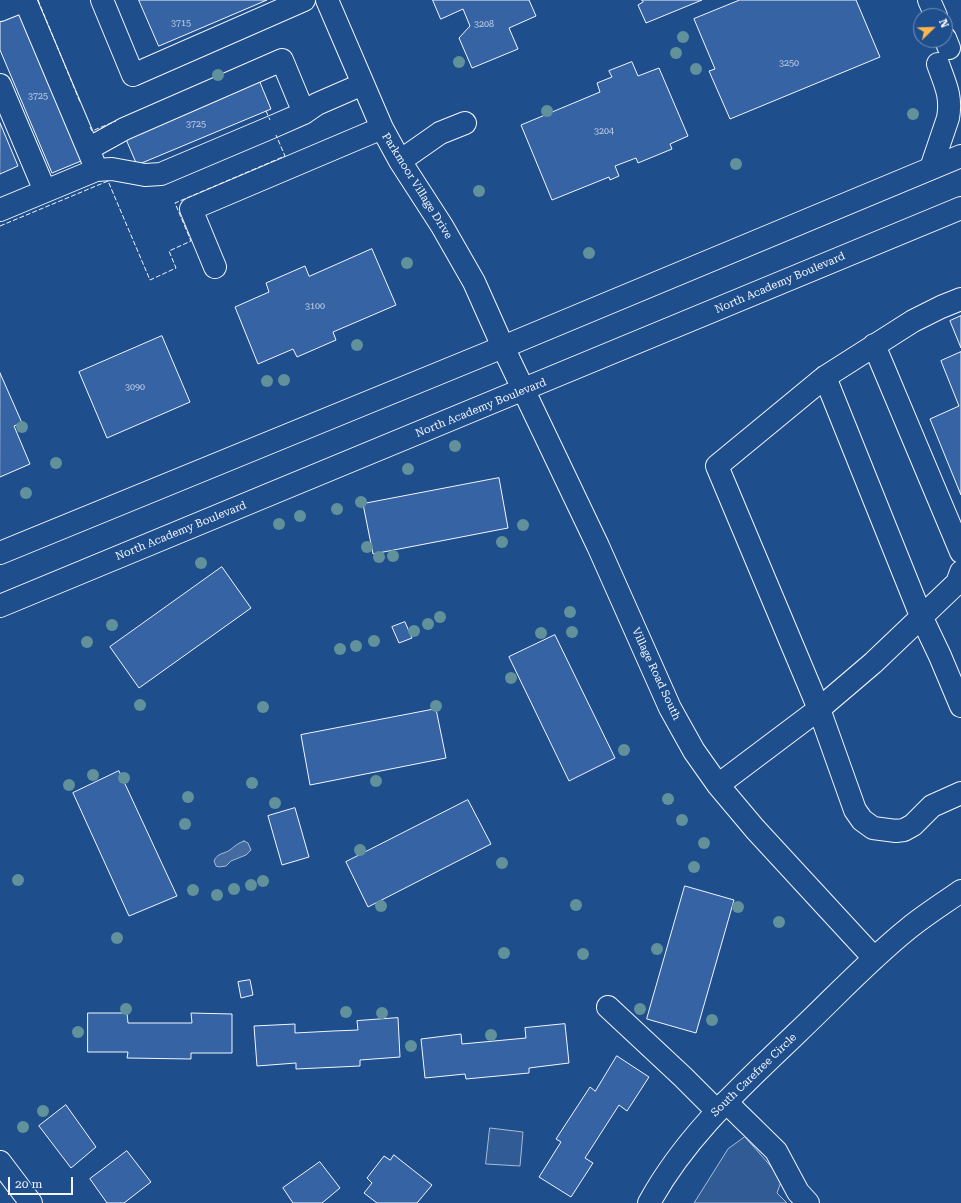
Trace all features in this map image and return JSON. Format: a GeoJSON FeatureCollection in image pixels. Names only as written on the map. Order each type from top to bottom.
{"type":"FeatureCollection","features":[{"type":"Feature","properties":{"kind":"main road"},"geometry":{"type":"LineString","coordinates":[[0,10],[25,0],[96,170]]}},
{"type":"Feature","properties":{"kind":"main road"},"geometry":{"type":"LineString","coordinates":[[102,0],[133,75],[304,0]]}},
{"type":"Feature","properties":{"kind":"main road","name":"Parkmoor Village Drive"},"geometry":{"type":"LineString","coordinates":[[327,0],[382,128],[400,161],[458,251],[477,288],[503,348]]}},
{"type":"Feature","properties":{"kind":"main road"},"geometry":{"type":"LineString","coordinates":[[930,168],[950,109],[944,50]]}},
{"type":"Feature","properties":{"kind":"main road"},"geometry":{"type":"LineString","coordinates":[[88,149],[124,129],[282,60],[304,113]]}},
{"type":"Feature","properties":{"kind":"main road"},"geometry":{"type":"LineString","coordinates":[[0,210],[96,170],[112,169],[145,176],[161,174],[304,113],[317,104],[363,84]]}},
{"type":"Feature","properties":{"kind":"main road"},"geometry":{"type":"LineString","coordinates":[[0,85],[45,191]]}},
{"type":"Feature","properties":{"kind":"main road"},"geometry":{"type":"LineString","coordinates":[[400,161],[440,133],[465,123]]}},
{"type":"Feature","properties":{"kind":"main road"},"geometry":{"type":"LineString","coordinates":[[216,267],[191,209],[382,128]]}},
{"type":"Feature","properties":{"kind":"main road"},"geometry":{"type":"LineString","coordinates":[[0,553],[503,348],[961,156]]}},
{"type":"Feature","properties":{"kind":"main road","name":"North Academy Boulevard"},"geometry":{"type":"LineString","coordinates":[[0,606],[961,208]]}},
{"type":"Feature","properties":{"kind":"main road"},"geometry":{"type":"LineString","coordinates":[[961,299],[913,321],[826,377],[717,466],[819,709],[855,810],[862,820],[873,828],[896,832],[904,830],[916,822],[932,806],[961,793]]}},
{"type":"Feature","properties":{"kind":"main road"},"geometry":{"type":"LineString","coordinates":[[874,345],[961,552]]}},
{"type":"Feature","properties":{"kind":"main road","name":"Village Road South"},"geometry":{"type":"LineString","coordinates":[[503,348],[598,546],[670,708],[694,751],[718,785],[755,829],[874,958]]}},
{"type":"Feature","properties":{"kind":"main road"},"geometry":{"type":"LineString","coordinates":[[826,377],[922,616],[951,657],[961,706]]}},
{"type":"Feature","properties":{"kind":"main road"},"geometry":{"type":"LineString","coordinates":[[718,785],[819,709],[872,663],[957,583],[961,572]]}},
{"type":"Feature","properties":{"kind":"main road","name":"South Carefree Circle"},"geometry":{"type":"LineString","coordinates":[[649,1203],[672,1164],[702,1126],[721,1106],[874,958],[911,926],[961,891]]}},
{"type":"Feature","properties":{"kind":"main road"},"geometry":{"type":"LineString","coordinates":[[608,1007],[682,1077],[721,1106],[776,1151],[798,1192],[808,1203]]}},
{"type":"Feature","properties":{"kind":"main road"},"geometry":{"type":"LineString","coordinates":[[0,1162],[31,1203]]}},
{"type":"Feature","properties":{"kind":"shaded area"},"geometry":{"type":"Polygon","coordinates":[[[244,841],[248,843],[251,850],[246,855],[231,861],[226,866],[216,866],[214,861],[217,856],[244,841]]]}},
{"type":"Feature","properties":{"kind":"shaded area"},"geometry":{"type":"Polygon","coordinates":[[[490,1128],[523,1132],[520,1166],[486,1164],[490,1128]]]}},
{"type":"Feature","properties":{"kind":"shaded area"},"geometry":{"type":"Polygon","coordinates":[[[745,1137],[782,1179],[777,1193],[787,1203],[694,1203],[728,1149],[745,1137]]]}},
{"type":"Feature","properties":{"kind":"building"},"geometry":{"type":"Polygon","coordinates":[[[139,0],[267,0],[159,46],[139,0]]]}},
{"type":"Feature","properties":{"kind":"building"},"geometry":{"type":"Polygon","coordinates":[[[433,0],[529,0],[536,16],[509,28],[518,49],[472,68],[459,38],[470,26],[463,9],[441,19],[433,0]]]}},
{"type":"Feature","properties":{"kind":"building"},"geometry":{"type":"Polygon","coordinates":[[[642,0],[702,0],[646,23],[638,5],[643,2],[642,0]]]}},
{"type":"Feature","properties":{"kind":"building"},"geometry":{"type":"Polygon","coordinates":[[[740,0],[856,0],[880,57],[730,119],[709,71],[715,69],[694,19],[740,0]]]}},
{"type":"Feature","properties":{"kind":"building"},"geometry":{"type":"Polygon","coordinates":[[[19,13],[81,161],[52,173],[0,50],[0,21],[19,13]]]}},
{"type":"Feature","properties":{"kind":"building"},"geometry":{"type":"Polygon","coordinates":[[[632,62],[638,76],[659,68],[688,136],[670,144],[672,149],[638,163],[636,158],[615,166],[619,176],[610,180],[609,177],[552,200],[521,125],[600,92],[597,83],[612,77],[609,71],[632,62]]]}},
{"type":"Feature","properties":{"kind":"building"},"geometry":{"type":"Polygon","coordinates":[[[259,80],[271,109],[137,165],[125,137],[259,80]]]}},
{"type":"Feature","properties":{"kind":"building"},"geometry":{"type":"Polygon","coordinates":[[[0,123],[18,166],[0,174],[0,123]]]}},
{"type":"Feature","properties":{"kind":"building"},"geometry":{"type":"Polygon","coordinates":[[[372,249],[396,305],[333,332],[336,340],[297,357],[293,349],[258,364],[235,307],[269,292],[266,283],[305,266],[309,276],[372,249]]]}},
{"type":"Feature","properties":{"kind":"building"},"geometry":{"type":"Polygon","coordinates":[[[961,316],[961,348],[950,321],[961,316]]]}},
{"type":"Feature","properties":{"kind":"building"},"geometry":{"type":"Polygon","coordinates":[[[162,336],[190,402],[107,438],[79,372],[162,336]]]}},
{"type":"Feature","properties":{"kind":"building"},"geometry":{"type":"Polygon","coordinates":[[[961,352],[961,495],[930,419],[959,406],[941,361],[961,352]]]}},
{"type":"Feature","properties":{"kind":"building"},"geometry":{"type":"Polygon","coordinates":[[[0,373],[22,423],[14,426],[30,464],[0,477],[0,373]]]}},
{"type":"Feature","properties":{"kind":"building"},"geometry":{"type":"Polygon","coordinates":[[[499,478],[508,528],[373,554],[363,504],[499,478]]]}},
{"type":"Feature","properties":{"kind":"building"},"geometry":{"type":"Polygon","coordinates":[[[222,567],[251,608],[139,688],[110,647],[222,567]]]}},
{"type":"Feature","properties":{"kind":"building"},"geometry":{"type":"Polygon","coordinates":[[[405,622],[412,638],[399,643],[392,627],[405,622]]]}},
{"type":"Feature","properties":{"kind":"building"},"geometry":{"type":"Polygon","coordinates":[[[555,635],[615,758],[569,781],[509,657],[555,635]]]}},
{"type":"Feature","properties":{"kind":"building"},"geometry":{"type":"Polygon","coordinates":[[[436,709],[446,758],[310,785],[301,735],[436,709]]]}},
{"type":"Feature","properties":{"kind":"building"},"geometry":{"type":"Polygon","coordinates":[[[119,771],[177,896],[129,916],[73,793],[119,771]]]}},
{"type":"Feature","properties":{"kind":"building"},"geometry":{"type":"Polygon","coordinates":[[[468,800],[491,844],[368,907],[346,862],[468,800]]]}},
{"type":"Feature","properties":{"kind":"building"},"geometry":{"type":"Polygon","coordinates":[[[295,808],[309,857],[282,865],[268,816],[295,808]]]}},
{"type":"Feature","properties":{"kind":"building"},"geometry":{"type":"Polygon","coordinates":[[[685,886],[734,900],[696,1033],[647,1019],[685,886]]]}},
{"type":"Feature","properties":{"kind":"building"},"geometry":{"type":"Polygon","coordinates":[[[250,980],[253,995],[241,998],[238,982],[250,980]]]}},
{"type":"Feature","properties":{"kind":"building"},"geometry":{"type":"Polygon","coordinates":[[[88,1013],[127,1013],[128,1023],[192,1023],[191,1013],[232,1014],[232,1053],[191,1053],[191,1059],[127,1058],[128,1052],[88,1052],[88,1013]]]}},
{"type":"Feature","properties":{"kind":"building"},"geometry":{"type":"Polygon","coordinates":[[[398,1018],[400,1057],[360,1060],[360,1066],[296,1069],[296,1063],[257,1066],[254,1026],[295,1024],[295,1033],[358,1030],[357,1021],[398,1018]]]}},
{"type":"Feature","properties":{"kind":"building"},"geometry":{"type":"Polygon","coordinates":[[[565,1024],[569,1063],[529,1068],[529,1073],[466,1079],[465,1074],[425,1078],[421,1039],[461,1034],[462,1044],[526,1038],[525,1028],[565,1024]]]}},
{"type":"Feature","properties":{"kind":"building"},"geometry":{"type":"Polygon","coordinates":[[[617,1056],[649,1077],[627,1111],[619,1105],[585,1158],[593,1163],[571,1197],[539,1177],[561,1142],[556,1139],[590,1087],[595,1091],[617,1056]]]}},
{"type":"Feature","properties":{"kind":"building"},"geometry":{"type":"Polygon","coordinates":[[[66,1105],[96,1147],[71,1168],[39,1126],[66,1105]]]}},
{"type":"Feature","properties":{"kind":"building"},"geometry":{"type":"Polygon","coordinates":[[[127,1151],[151,1182],[124,1203],[107,1203],[90,1179],[127,1151]]]}},
{"type":"Feature","properties":{"kind":"building"},"geometry":{"type":"Polygon","coordinates":[[[394,1155],[432,1185],[417,1203],[377,1203],[364,1193],[372,1183],[367,1178],[384,1156],[390,1160],[394,1155]]]}},
{"type":"Feature","properties":{"kind":"building"},"geometry":{"type":"Polygon","coordinates":[[[320,1162],[340,1188],[322,1203],[293,1203],[283,1188],[320,1162]]]}},
{"type":"Feature","properties":{"kind":"fence"},"geometry":{"type":"LineString","coordinates":[[38,0],[80,102]]}},
{"type":"Feature","properties":{"kind":"fence"},"geometry":{"type":"LineString","coordinates":[[266,111],[270,120]]}},
{"type":"Feature","properties":{"kind":"fence"},"geometry":{"type":"LineString","coordinates":[[90,127],[92,131],[116,121]]}},
{"type":"Feature","properties":{"kind":"fence"},"geometry":{"type":"LineString","coordinates":[[0,226],[108,181],[150,280],[176,268],[169,251],[191,241],[175,203],[285,156],[276,135]]}}]}
